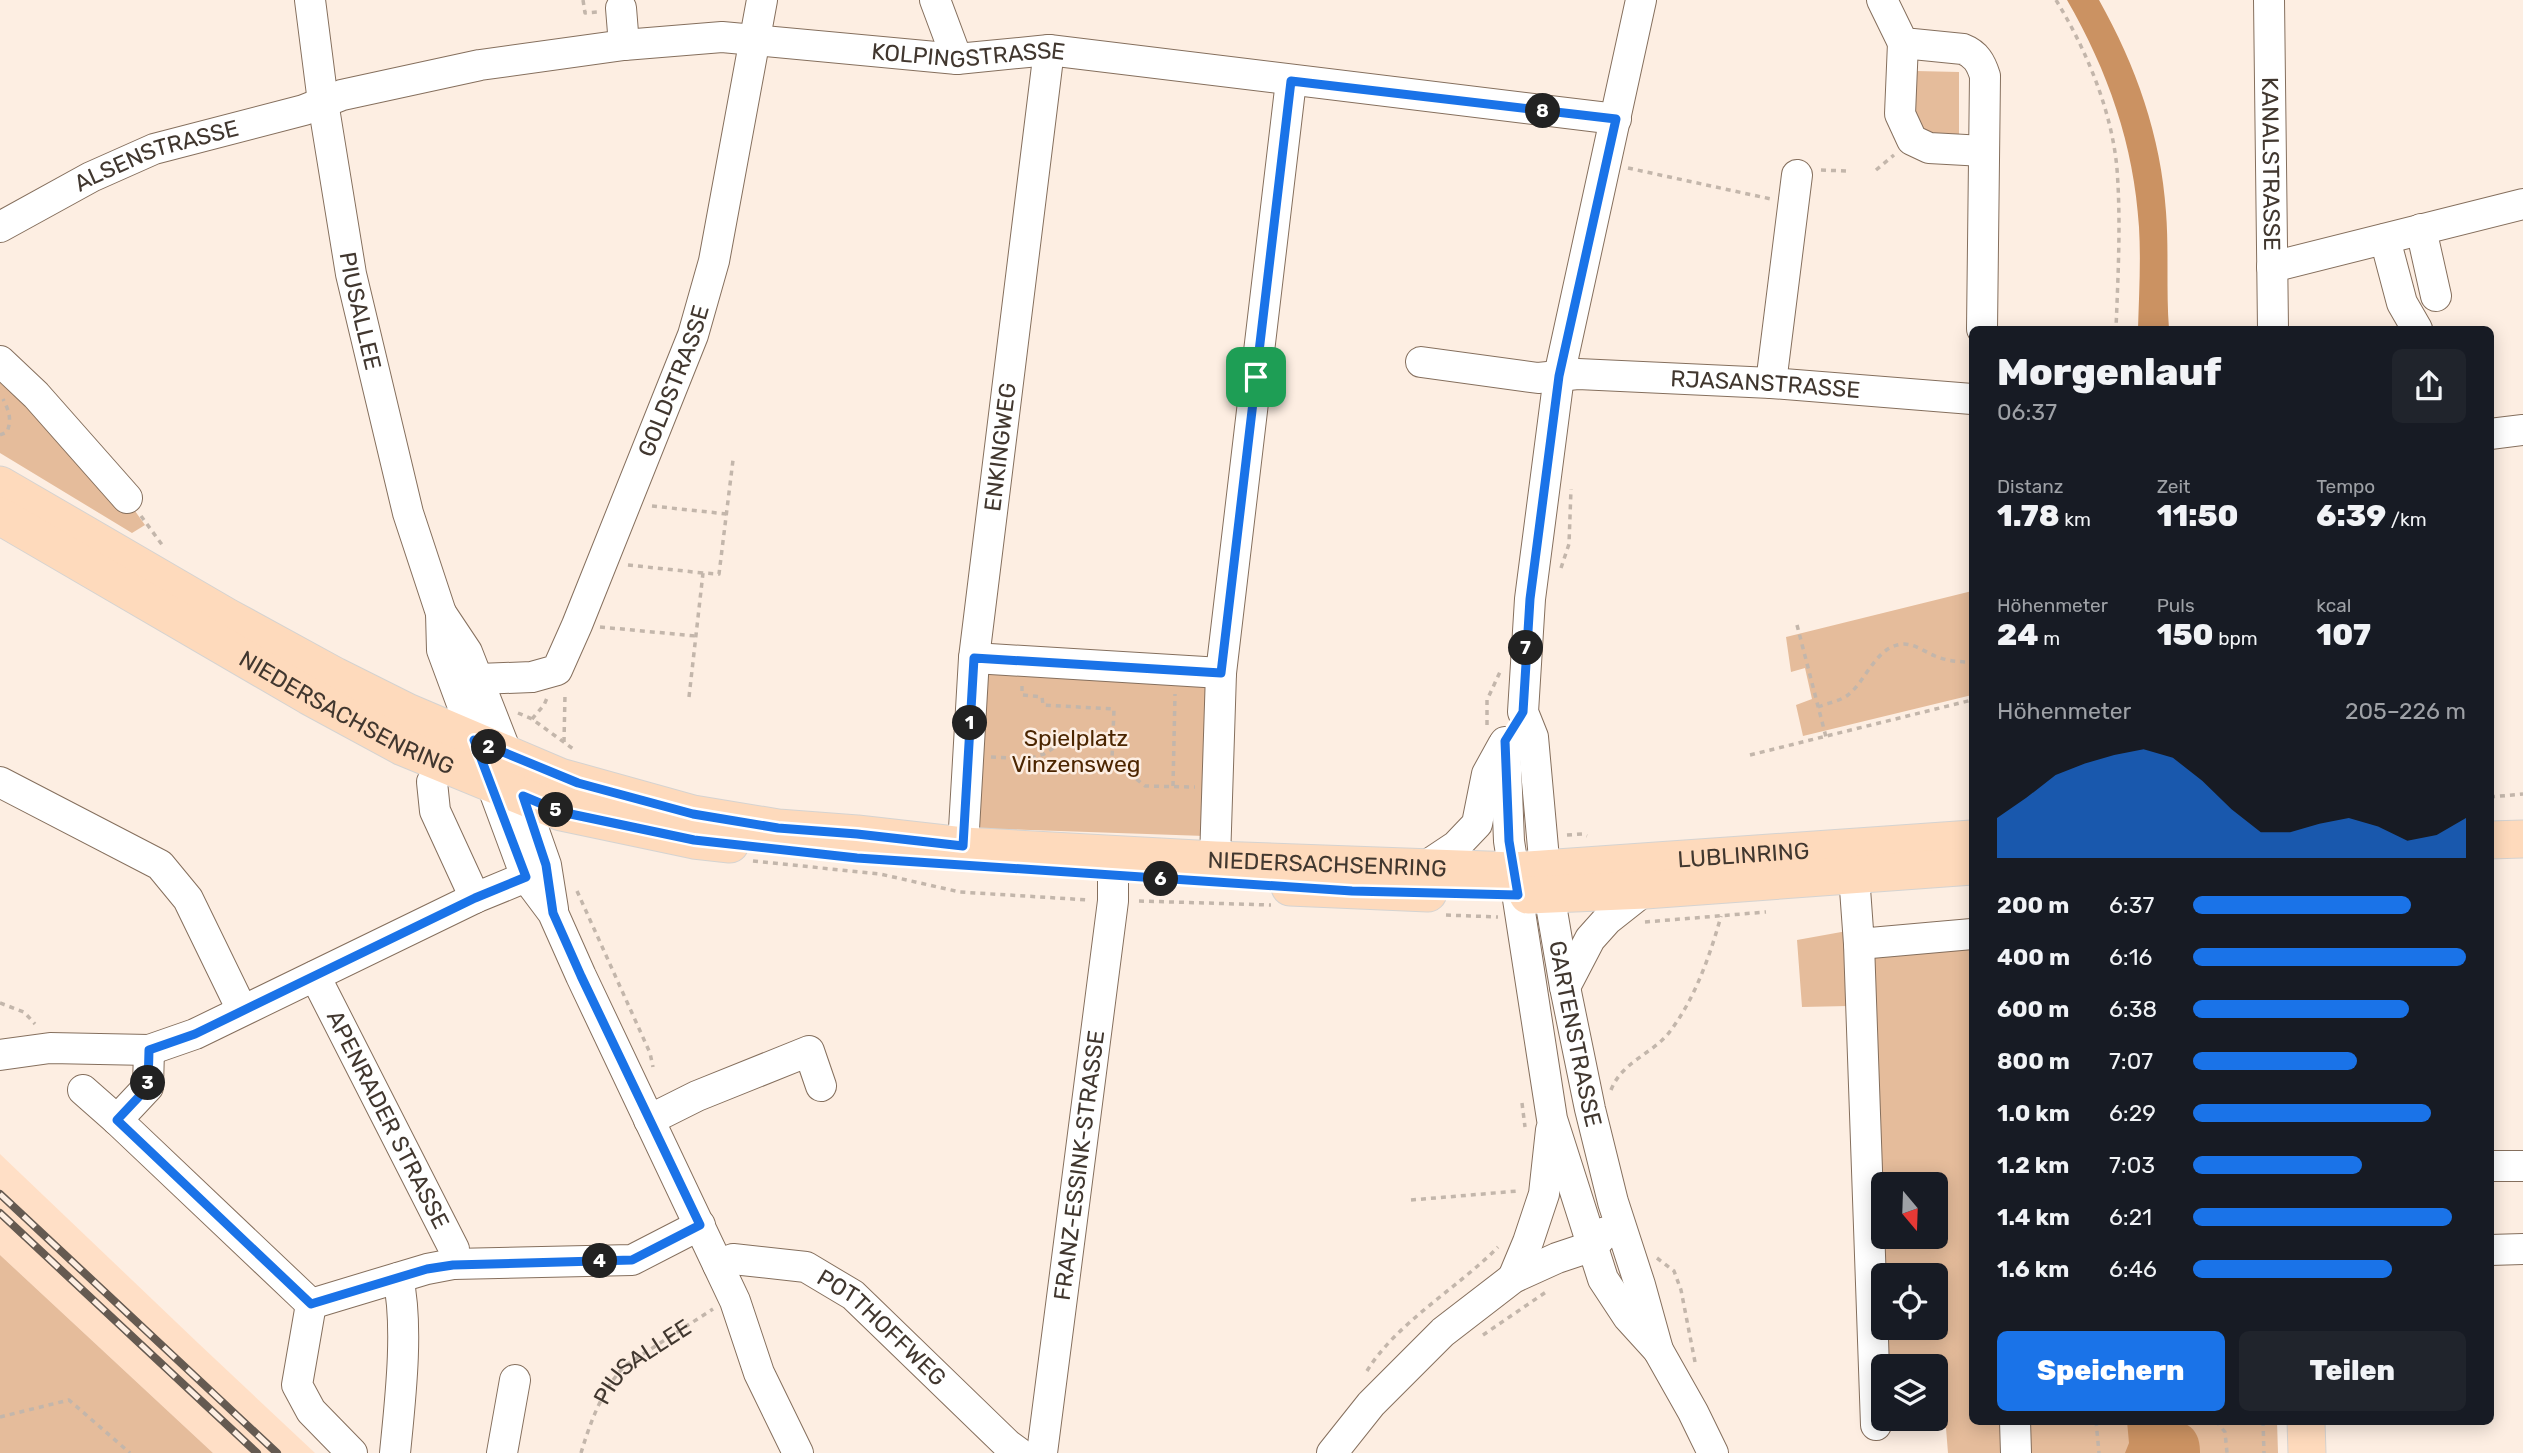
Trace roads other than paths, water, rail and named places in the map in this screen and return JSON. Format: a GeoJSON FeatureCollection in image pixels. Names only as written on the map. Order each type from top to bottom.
{"type":"FeatureCollection","features":[{"type":"Feature","properties":{"kind":"main road","name":"NIEDERSACHSENRING"},"geometry":{"type":"LineString","coordinates":[[1,512],[227,617],[407,712],[474,740],[523,796],[561,812],[694,840],[1113,888],[1525,890]]}},
{"type":"Feature","properties":{"kind":"main road","name":"NIEDERSACHSENRING"},"geometry":{"type":"LineString","coordinates":[[1,512],[309,696],[403,747],[578,783],[693,814],[778,828],[963,846],[1423,868],[1525,890]]}},
{"type":"Feature","properties":{"kind":"main road"},"geometry":{"type":"LineString","coordinates":[[2494,817],[2523,818]]}},
{"type":"Feature","properties":{"kind":"main road","name":"LUBLINRING"},"geometry":{"type":"LineString","coordinates":[[1525,890],[1969,839]]}},
{"type":"Feature","properties":{"kind":"main road"},"geometry":{"type":"LineString","coordinates":[[2494,840],[2523,839]]}},
{"type":"Feature","properties":{"kind":"main road","name":"LUBLINRING"},"geometry":{"type":"LineString","coordinates":[[1525,890],[1645,890],[1969,866]]}},
{"type":"Feature","properties":{"kind":"main road"},"geometry":{"type":"LineString","coordinates":[[2306,1425],[2307,1453]]}},
{"type":"Feature","properties":{"kind":"street","name":"PIUSALLEE"},"geometry":{"type":"LineString","coordinates":[[310,0],[323,102],[351,275],[408,513],[441,613],[442,650],[474,740]]}},
{"type":"Feature","properties":{"kind":"street","name":"GOLDSTRASSE"},"geometry":{"type":"LineString","coordinates":[[478,679],[532,677],[557,670],[577,625],[693,335],[714,261],[762,0]]}},
{"type":"Feature","properties":{"kind":"street"},"geometry":{"type":"LineString","coordinates":[[935,0],[957,59]]}},
{"type":"Feature","properties":{"kind":"street","name":"GARTENSTRASSE"},"geometry":{"type":"LineString","coordinates":[[1641,0],[1559,376],[1530,599],[1523,712],[1533,737],[1525,890],[1552,1119],[1581,1214],[1603,1279],[1628,1317],[1658,1350],[1713,1453]]}},
{"type":"Feature","properties":{"kind":"street"},"geometry":{"type":"LineString","coordinates":[[1882,0],[1903,43],[1900,114],[1912,141],[1928,148],[1984,151]]}},
{"type":"Feature","properties":{"kind":"street","name":"KANALSTRASSE"},"geometry":{"type":"LineString","coordinates":[[2269,0],[2273,326]]}},
{"type":"Feature","properties":{"kind":"street"},"geometry":{"type":"LineString","coordinates":[[621,8],[624,45]]}},
{"type":"Feature","properties":{"kind":"street","name":"KOLPINGSTRASSE"},"geometry":{"type":"LineString","coordinates":[[323,102],[342,95],[480,65],[624,45],[722,37],[957,59],[1049,50],[1616,119]]}},
{"type":"Feature","properties":{"kind":"street"},"geometry":{"type":"LineString","coordinates":[[1903,43],[1955,47],[1971,52],[1978,58],[1985,76],[1982,326]]}},
{"type":"Feature","properties":{"kind":"street","name":"ENKINGWEG"},"geometry":{"type":"LineString","coordinates":[[963,846],[974,658],[1049,50]]}},
{"type":"Feature","properties":{"kind":"street"},"geometry":{"type":"LineString","coordinates":[[1215,860],[1221,673],[1291,81]]}},
{"type":"Feature","properties":{"kind":"street","name":"ALSENSTRASSE"},"geometry":{"type":"LineString","coordinates":[[0,227],[91,177],[154,149],[304,110],[323,102]]}},
{"type":"Feature","properties":{"kind":"street"},"geometry":{"type":"LineString","coordinates":[[1771,383],[1795,190]]}},
{"type":"Feature","properties":{"kind":"street"},"geometry":{"type":"LineString","coordinates":[[2272,267],[2523,204]]}},
{"type":"Feature","properties":{"kind":"street"},"geometry":{"type":"LineString","coordinates":[[2421,229],[2436,296]]}},
{"type":"Feature","properties":{"kind":"street"},"geometry":{"type":"LineString","coordinates":[[2385,239],[2402,303],[2415,326]]}},
{"type":"Feature","properties":{"kind":"street"},"geometry":{"type":"LineString","coordinates":[[0,360],[36,395],[127,498]]}},
{"type":"Feature","properties":{"kind":"street"},"geometry":{"type":"LineString","coordinates":[[1421,362],[1538,378],[1559,376]]}},
{"type":"Feature","properties":{"kind":"street","name":"RJASANSTRASSE"},"geometry":{"type":"LineString","coordinates":[[1559,376],[1578,374],[1771,383],[1969,400]]}},
{"type":"Feature","properties":{"kind":"street"},"geometry":{"type":"LineString","coordinates":[[2494,434],[2523,430]]}},
{"type":"Feature","properties":{"kind":"street","name":"PIUSALLEE"},"geometry":{"type":"LineString","coordinates":[[441,613],[462,642],[478,679],[526,877],[553,913]]}},
{"type":"Feature","properties":{"kind":"street"},"geometry":{"type":"LineString","coordinates":[[974,658],[1221,673]]}},
{"type":"Feature","properties":{"kind":"street","name":"GARTENSTRASSE"},"geometry":{"type":"LineString","coordinates":[[1523,712],[1505,741],[1509,841],[1525,890],[1565,987],[1590,1109],[1658,1350]]}},
{"type":"Feature","properties":{"kind":"street"},"geometry":{"type":"LineString","coordinates":[[1423,868],[1456,846],[1477,824],[1487,774],[1505,741]]}},
{"type":"Feature","properties":{"kind":"street"},"geometry":{"type":"LineString","coordinates":[[0,782],[160,865],[188,900],[242,1010]]}},
{"type":"Feature","properties":{"kind":"street"},"geometry":{"type":"LineString","coordinates":[[432,782],[435,811],[475,898]]}},
{"type":"Feature","properties":{"kind":"street"},"geometry":{"type":"LineString","coordinates":[[523,796],[546,865],[553,913],[700,1225],[734,1301],[759,1373],[798,1453]]}},
{"type":"Feature","properties":{"kind":"street"},"geometry":{"type":"LineString","coordinates":[[1854,875],[1873,1354]]}},
{"type":"Feature","properties":{"kind":"street"},"geometry":{"type":"LineString","coordinates":[[0,1055],[50,1048],[149,1050],[195,1034],[475,898],[526,877]]}},
{"type":"Feature","properties":{"kind":"street","name":"FRANZ-ESSINK-STRASSE"},"geometry":{"type":"LineString","coordinates":[[1042,1453],[1113,888]]}},
{"type":"Feature","properties":{"kind":"street"},"geometry":{"type":"LineString","coordinates":[[1565,987],[1590,939],[1607,920],[1645,890]]}},
{"type":"Feature","properties":{"kind":"street"},"geometry":{"type":"LineString","coordinates":[[1858,944],[1969,934]]}},
{"type":"Feature","properties":{"kind":"street","name":"APENRADER STRASSE"},"geometry":{"type":"LineString","coordinates":[[315,975],[454,1249],[453,1265]]}},
{"type":"Feature","properties":{"kind":"street"},"geometry":{"type":"LineString","coordinates":[[117,1120],[148,1087],[149,1050]]}},
{"type":"Feature","properties":{"kind":"street"},"geometry":{"type":"LineString","coordinates":[[649,1120],[697,1096],[808,1051],[821,1086]]}},
{"type":"Feature","properties":{"kind":"street"},"geometry":{"type":"LineString","coordinates":[[82,1090],[311,1304]]}},
{"type":"Feature","properties":{"kind":"street","name":"GARTENSTRASSE"},"geometry":{"type":"LineString","coordinates":[[1513,1278],[1517,1241],[1544,1194],[1552,1119]]}},
{"type":"Feature","properties":{"kind":"street"},"geometry":{"type":"LineString","coordinates":[[2494,1166],[2523,1166]]}},
{"type":"Feature","properties":{"kind":"street"},"geometry":{"type":"LineString","coordinates":[[1517,1241],[1581,1214],[1619,1219]]}},
{"type":"Feature","properties":{"kind":"street"},"geometry":{"type":"LineString","coordinates":[[1332,1453],[1371,1404],[1420,1353],[1513,1278],[1556,1258],[1593,1246],[1619,1219]]}},
{"type":"Feature","properties":{"kind":"street"},"geometry":{"type":"LineString","coordinates":[[311,1304],[427,1269],[453,1265],[632,1260],[700,1225]]}},
{"type":"Feature","properties":{"kind":"street"},"geometry":{"type":"LineString","coordinates":[[2494,1250],[2523,1249]]}},
{"type":"Feature","properties":{"kind":"street","name":"POTTHOFFWEG"},"geometry":{"type":"LineString","coordinates":[[718,1265],[733,1259],[806,1267],[853,1295],[1019,1453]]}},
{"type":"Feature","properties":{"kind":"street"},"geometry":{"type":"LineString","coordinates":[[395,1453],[400,1398],[403,1300],[397,1278]]}},
{"type":"Feature","properties":{"kind":"street"},"geometry":{"type":"LineString","coordinates":[[311,1304],[298,1385],[311,1410],[352,1445]]}},
{"type":"Feature","properties":{"kind":"street"},"geometry":{"type":"LineString","coordinates":[[502,1453],[515,1380]]}},
{"type":"Feature","properties":{"kind":"street"},"geometry":{"type":"LineString","coordinates":[[2015,1425],[2016,1453]]}},
{"type":"Feature","properties":{"kind":"railway"},"geometry":{"type":"LineString","coordinates":[[0,1194],[277,1453]]}},
{"type":"Feature","properties":{"kind":"railway"},"geometry":{"type":"LineString","coordinates":[[0,1213],[257,1453]]}},
{"type":"Feature","properties":{"kind":"park label","name":"Spielplatz Vinzensweg"},"geometry":{"type":"Point","coordinates":[1076,751]}}]}
